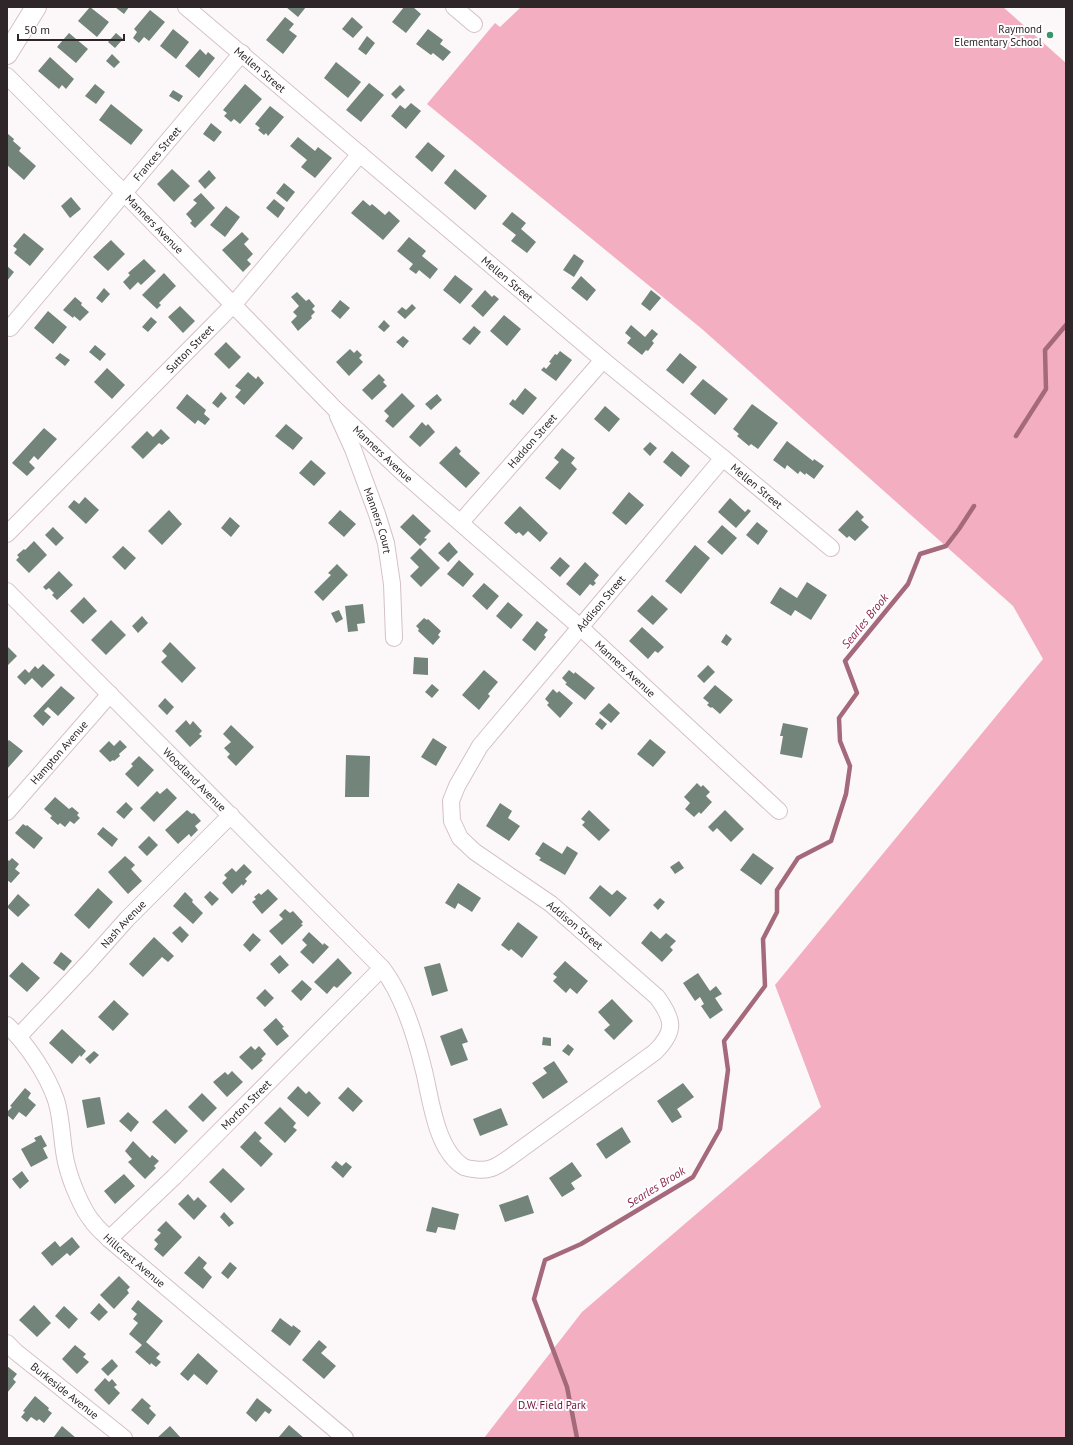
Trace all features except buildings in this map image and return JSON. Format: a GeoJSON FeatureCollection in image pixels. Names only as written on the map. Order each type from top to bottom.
{"type":"FeatureCollection","features":[{"type":"Feature","properties":{"kind":"main road"},"geometry":{"type":"LineString","coordinates":[[7,54],[36,7]]}},
{"type":"Feature","properties":{"kind":"street","name":"Mellen Street"},"geometry":{"type":"LineString","coordinates":[[186,7],[603,360],[830,548]]}},
{"type":"Feature","properties":{"kind":"street"},"geometry":{"type":"LineString","coordinates":[[454,7],[474,24]]}},
{"type":"Feature","properties":{"kind":"street","name":"Frances Street"},"geometry":{"type":"LineString","coordinates":[[10,328],[242,53]]}},
{"type":"Feature","properties":{"kind":"street","name":"Manners Avenue"},"geometry":{"type":"LineString","coordinates":[[7,76],[234,304],[335,409],[404,473],[580,627],[779,811]]}},
{"type":"Feature","properties":{"kind":"street","name":"Sutton Street"},"geometry":{"type":"LineString","coordinates":[[7,534],[234,304],[360,154]]}},
{"type":"Feature","properties":{"kind":"street","name":"Haddon Street"},"geometry":{"type":"LineString","coordinates":[[461,522],[603,360]]}},
{"type":"Feature","properties":{"kind":"street","name":"Manners Court"},"geometry":{"type":"LineString","coordinates":[[335,409],[353,449],[378,514],[386,543],[392,584],[394,638]]}},
{"type":"Feature","properties":{"kind":"street","name":"Addison Street"},"geometry":{"type":"LineString","coordinates":[[382,968],[391,979],[398,992],[410,1025],[424,1071],[431,1107],[441,1137],[452,1156],[465,1168],[483,1171],[494,1168],[504,1162],[649,1057],[666,1041],[671,1025],[667,1011],[657,997],[551,904],[475,852],[460,838],[452,821],[451,801],[456,786],[480,746],[723,458]]}},
{"type":"Feature","properties":{"kind":"street","name":"Woodland Avenue"},"geometry":{"type":"LineString","coordinates":[[7,591],[382,968]]}},
{"type":"Feature","properties":{"kind":"street","name":"Hampton Avenue"},"geometry":{"type":"LineString","coordinates":[[7,812],[110,694]]}},
{"type":"Feature","properties":{"kind":"street","name":"Nash Avenue"},"geometry":{"type":"LineString","coordinates":[[19,1036],[127,919],[231,815]]}},
{"type":"Feature","properties":{"kind":"street","name":"Morton Street"},"geometry":{"type":"LineString","coordinates":[[109,1239],[174,1177],[382,968]]}},
{"type":"Feature","properties":{"kind":"street","name":"Hillcrest Avenue"},"geometry":{"type":"LineString","coordinates":[[7,1025],[19,1036],[42,1070],[56,1100],[62,1128],[67,1166],[76,1193],[91,1220],[109,1239],[346,1438]]}},
{"type":"Feature","properties":{"kind":"street","name":"Burkeside Avenue"},"geometry":{"type":"LineString","coordinates":[[7,1343],[16,1352],[124,1438]]}},
{"type":"Feature","properties":{"kind":"green space","name":"D.W. Field Park"},"geometry":{"type":"Polygon","coordinates":[[[521,7],[1003,7],[1066,63],[1066,1438],[484,1438],[582,1312],[821,1107],[775,985],[1043,659],[1013,606],[702,329],[427,104],[495,23],[500,27],[521,7]]]}},
{"type":"Feature","properties":{"kind":"waterway","name":"Searles Brook"},"geometry":{"type":"LineString","coordinates":[[1016,436],[1046,389],[1045,350],[1066,325]]}},
{"type":"Feature","properties":{"kind":"waterway","name":"Searles Brook"},"geometry":{"type":"LineString","coordinates":[[577,1438],[567,1387],[534,1299],[545,1260],[581,1244],[693,1177],[720,1129],[728,1070],[724,1041],[765,986],[763,939],[777,912],[777,890],[798,858],[831,841],[846,794],[850,766],[840,741],[839,718],[857,693],[845,661],[908,584],[920,554],[946,546],[974,506]]}},
{"type":"Feature","properties":{"kind":"place","name":"Raymond Elementary School"},"geometry":{"type":"Point","coordinates":[1050,35]}}]}
